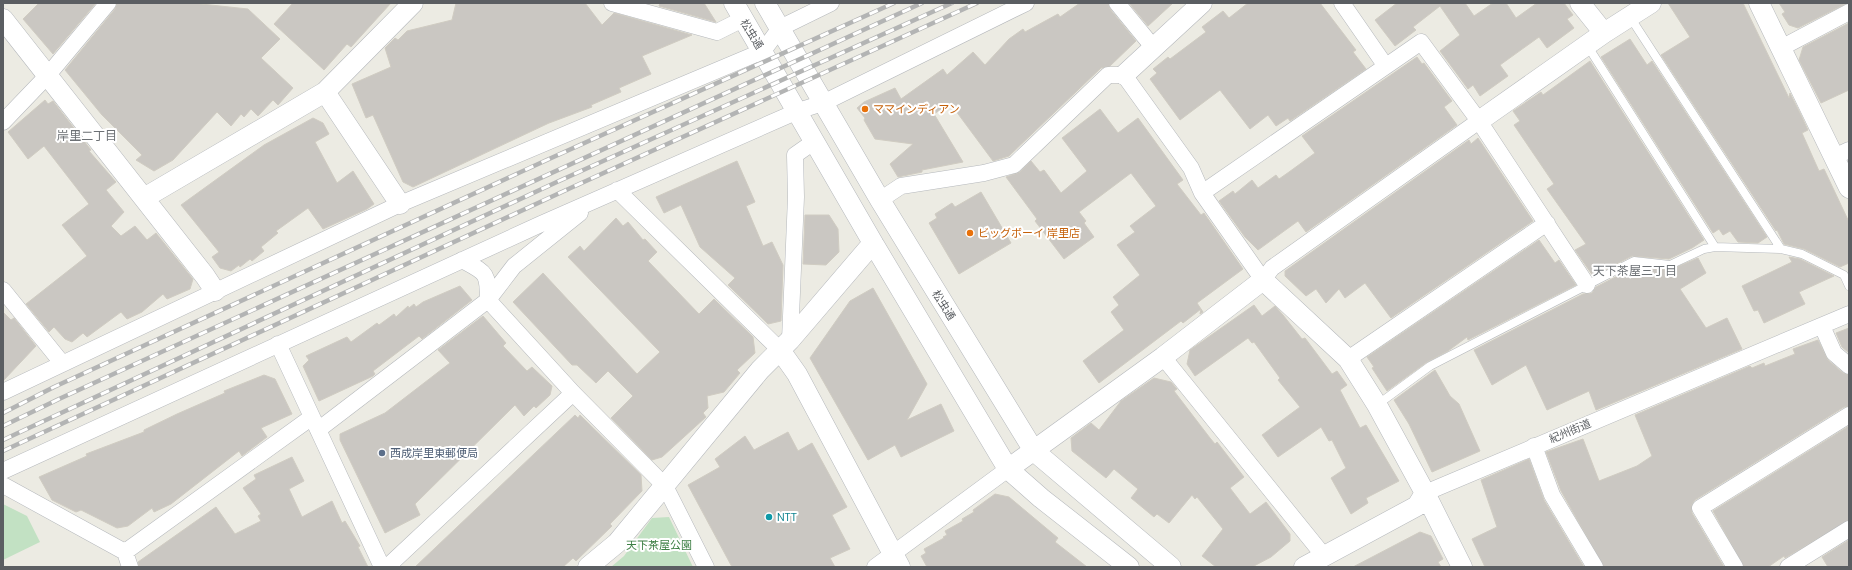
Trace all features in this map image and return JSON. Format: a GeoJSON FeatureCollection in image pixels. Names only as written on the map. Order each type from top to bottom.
{"type":"FeatureCollection","features":[{"type":"Feature","properties":{"kind":"street"},"geometry":{"type":"LineString","coordinates":[[3,122],[48,75],[108,3]]}},
{"type":"Feature","properties":{"kind":"street"},"geometry":{"type":"LineString","coordinates":[[144,198],[325,92],[413,3]]}},
{"type":"Feature","properties":{"kind":"street"},"geometry":{"type":"LineString","coordinates":[[612,3],[717,32],[739,11]]}},
{"type":"Feature","properties":{"kind":"street","name":"松虫通"},"geometry":{"type":"LineString","coordinates":[[765,3],[880,200],[1034,451],[1171,567]]}},
{"type":"Feature","properties":{"kind":"street"},"geometry":{"type":"LineString","coordinates":[[3,392],[400,204],[763,51],[780,28],[831,3]]}},
{"type":"Feature","properties":{"kind":"street"},"geometry":{"type":"LineString","coordinates":[[3,471],[617,190],[798,111],[823,102],[1026,3]]}},
{"type":"Feature","properties":{"kind":"street"},"geometry":{"type":"LineString","coordinates":[[1117,3],[1153,47]]}},
{"type":"Feature","properties":{"kind":"street"},"geometry":{"type":"LineString","coordinates":[[880,200],[901,186],[984,173],[1014,165],[1108,75],[1124,75],[1202,3]]}},
{"type":"Feature","properties":{"kind":"street"},"geometry":{"type":"LineString","coordinates":[[1342,3],[1385,65]]}},
{"type":"Feature","properties":{"kind":"street"},"geometry":{"type":"LineString","coordinates":[[1580,3],[1604,33]]}},
{"type":"Feature","properties":{"kind":"street"},"geometry":{"type":"LineString","coordinates":[[875,567],[896,560],[1008,469],[1163,357],[1263,280],[1272,268],[1604,33],[1651,3]]}},
{"type":"Feature","properties":{"kind":"street"},"geometry":{"type":"LineString","coordinates":[[1759,3],[1781,48],[1842,153],[1849,188]]}},
{"type":"Feature","properties":{"kind":"street","name":"松虫通"},"geometry":{"type":"LineString","coordinates":[[739,11],[1008,469],[1041,498],[1129,567]]}},
{"type":"Feature","properties":{"kind":"street"},"geometry":{"type":"LineString","coordinates":[[1781,48],[1849,12]]}},
{"type":"Feature","properties":{"kind":"street"},"geometry":{"type":"LineString","coordinates":[[3,19],[206,276],[215,291]]}},
{"type":"Feature","properties":{"kind":"street"},"geometry":{"type":"LineString","coordinates":[[1202,193],[1385,65],[1421,42],[1479,121],[1547,222],[1587,285]]}},
{"type":"Feature","properties":{"kind":"street"},"geometry":{"type":"LineString","coordinates":[[1124,75],[1191,168],[1202,193],[1263,280],[1348,359],[1377,405],[1425,493],[1462,567]]}},
{"type":"Feature","properties":{"kind":"street"},"geometry":{"type":"LineString","coordinates":[[325,92],[400,204]]}},
{"type":"Feature","properties":{"kind":"street"},"geometry":{"type":"LineString","coordinates":[[785,345],[796,197],[795,155],[814,141]]}},
{"type":"Feature","properties":{"kind":"street"},"geometry":{"type":"LineString","coordinates":[[617,190],[785,345],[797,374],[896,560]]}},
{"type":"Feature","properties":{"kind":"street"},"geometry":{"type":"LineString","coordinates":[[3,484],[127,560],[315,423],[488,300],[514,266],[597,199]]}},
{"type":"Feature","properties":{"kind":"street"},"geometry":{"type":"LineString","coordinates":[[1348,359],[1547,222]]}},
{"type":"Feature","properties":{"kind":"street"},"geometry":{"type":"LineString","coordinates":[[588,567],[617,543],[760,370],[785,345],[874,243]]}},
{"type":"Feature","properties":{"kind":"street"},"geometry":{"type":"LineString","coordinates":[[462,260],[481,270],[488,279],[488,300],[573,393],[665,486],[706,567]]}},
{"type":"Feature","properties":{"kind":"street"},"geometry":{"type":"LineString","coordinates":[[3,290],[62,363]]}},
{"type":"Feature","properties":{"kind":"street","name":"紀州街道"},"geometry":{"type":"LineString","coordinates":[[1304,567],[1417,506],[1425,493],[1849,314]]}},
{"type":"Feature","properties":{"kind":"street"},"geometry":{"type":"LineString","coordinates":[[1822,326],[1834,353],[1849,366]]}},
{"type":"Feature","properties":{"kind":"street"},"geometry":{"type":"LineString","coordinates":[[278,344],[382,567]]}},
{"type":"Feature","properties":{"kind":"street"},"geometry":{"type":"LineString","coordinates":[[1163,357],[1324,556]]}},
{"type":"Feature","properties":{"kind":"street"},"geometry":{"type":"LineString","coordinates":[[387,567],[573,393]]}},
{"type":"Feature","properties":{"kind":"street"},"geometry":{"type":"LineString","coordinates":[[1735,567],[1700,508],[1849,415]]}},
{"type":"Feature","properties":{"kind":"street"},"geometry":{"type":"LineString","coordinates":[[1534,446],[1552,495],[1595,567]]}},
{"type":"Feature","properties":{"kind":"street"},"geometry":{"type":"LineString","coordinates":[[1788,567],[1849,529]]}},
{"type":"Feature","properties":{"kind":"lane"},"geometry":{"type":"LineString","coordinates":[[1629,17],[1782,249]]}},
{"type":"Feature","properties":{"kind":"lane"},"geometry":{"type":"LineString","coordinates":[[1588,45],[1714,247]]}},
{"type":"Feature","properties":{"kind":"lane"},"geometry":{"type":"LineString","coordinates":[[1377,405],[1430,366],[1634,261],[1670,265],[1704,249],[1714,247],[1782,249],[1802,254],[1844,275],[1849,286]]}},
{"type":"Feature","properties":{"kind":"green space"},"geometry":{"type":"Polygon","coordinates":[[[3,504],[27,516],[40,542],[3,560],[3,504]]]}},
{"type":"Feature","properties":{"kind":"green space","name":"天下茶屋公園"},"geometry":{"type":"Polygon","coordinates":[[[669,517],[693,567],[611,567],[624,556],[652,518],[669,517]]]}},
{"type":"Feature","properties":{"kind":"building"},"geometry":{"type":"Polygon","coordinates":[[[39,3],[96,3],[53,54],[23,19],[39,3]]]}},
{"type":"Feature","properties":{"kind":"building"},"geometry":{"type":"Polygon","coordinates":[[[117,3],[192,3],[248,9],[280,39],[261,58],[293,88],[278,105],[273,100],[258,116],[251,109],[244,117],[241,114],[231,126],[217,112],[173,160],[154,171],[136,160],[142,155],[102,115],[65,70],[115,9],[117,3]]]}},
{"type":"Feature","properties":{"kind":"building"},"geometry":{"type":"Polygon","coordinates":[[[293,3],[391,3],[351,47],[347,44],[324,70],[274,24],[293,3]]]}},
{"type":"Feature","properties":{"kind":"building"},"geometry":{"type":"Polygon","coordinates":[[[456,3],[585,3],[602,25],[614,13],[692,35],[642,56],[651,74],[619,88],[621,92],[591,105],[592,107],[549,123],[413,187],[403,182],[373,115],[366,118],[352,84],[391,67],[385,48],[395,38],[398,40],[407,31],[452,20],[456,3]]]}},
{"type":"Feature","properties":{"kind":"building"},"geometry":{"type":"Polygon","coordinates":[[[660,3],[704,3],[716,22],[659,6],[660,3]]]}},
{"type":"Feature","properties":{"kind":"building"},"geometry":{"type":"Polygon","coordinates":[[[1080,3],[1108,3],[1110,9],[1136,41],[1110,66],[1101,68],[1009,156],[993,161],[950,103],[934,114],[963,162],[922,170],[922,172],[898,177],[890,164],[913,144],[875,139],[864,120],[865,118],[857,108],[864,102],[895,88],[901,99],[943,69],[947,75],[973,52],[985,65],[1009,39],[1023,29],[1025,32],[1058,14],[1060,17],[1080,3]]]}},
{"type":"Feature","properties":{"kind":"building"},"geometry":{"type":"Polygon","coordinates":[[[1129,3],[1173,3],[1148,26],[1129,3]]]}},
{"type":"Feature","properties":{"kind":"building"},"geometry":{"type":"Polygon","coordinates":[[[1248,3],[1320,3],[1356,50],[1353,52],[1366,69],[1290,121],[1288,118],[1276,126],[1268,115],[1250,129],[1220,90],[1180,120],[1150,79],[1157,73],[1153,69],[1168,57],[1170,59],[1206,32],[1202,27],[1223,11],[1229,18],[1248,3]]]}},
{"type":"Feature","properties":{"kind":"building"},"geometry":{"type":"Polygon","coordinates":[[[1397,3],[1465,3],[1474,16],[1493,3],[1506,3],[1516,18],[1537,3],[1564,3],[1573,15],[1567,19],[1574,28],[1547,48],[1539,37],[1500,65],[1508,76],[1480,96],[1473,85],[1468,89],[1440,51],[1460,35],[1440,6],[1413,27],[1416,30],[1395,46],[1375,20],[1397,3]]]}},
{"type":"Feature","properties":{"kind":"building"},"geometry":{"type":"Polygon","coordinates":[[[1668,3],[1743,3],[1789,98],[1790,93],[1808,130],[1802,133],[1819,171],[1824,169],[1849,222],[1849,263],[1840,267],[1804,249],[1784,244],[1777,230],[1776,231],[1661,55],[1690,37],[1668,3]]]}},
{"type":"Feature","properties":{"kind":"building"},"geometry":{"type":"Polygon","coordinates":[[[1779,3],[1847,3],[1798,28],[1789,25],[1782,14],[1785,12],[1779,3]]]}},
{"type":"Feature","properties":{"kind":"building"},"geometry":{"type":"Polygon","coordinates":[[[1849,23],[1849,90],[1821,103],[1799,60],[1803,47],[1849,23]]]}},
{"type":"Feature","properties":{"kind":"building"},"geometry":{"type":"Polygon","coordinates":[[[1630,39],[1647,65],[1652,61],[1767,237],[1758,243],[1738,242],[1730,231],[1723,235],[1719,229],[1713,233],[1601,57],[1630,39]]]}},
{"type":"Feature","properties":{"kind":"building"},"geometry":{"type":"Polygon","coordinates":[[[1417,57],[1422,64],[1424,63],[1452,101],[1444,107],[1457,125],[1306,232],[1298,221],[1258,250],[1245,237],[1219,201],[1233,191],[1235,194],[1252,180],[1258,188],[1276,175],[1279,179],[1289,172],[1315,153],[1302,136],[1417,57]]]}},
{"type":"Feature","properties":{"kind":"building"},"geometry":{"type":"Polygon","coordinates":[[[1590,61],[1704,240],[1692,248],[1669,259],[1632,256],[1593,276],[1575,250],[1586,244],[1547,189],[1554,184],[1514,125],[1520,121],[1513,111],[1541,92],[1543,95],[1590,61]]]}},
{"type":"Feature","properties":{"kind":"building"},"geometry":{"type":"Polygon","coordinates":[[[45,100],[48,104],[53,101],[91,150],[89,151],[116,182],[106,190],[124,212],[111,226],[121,236],[135,226],[147,240],[156,233],[193,279],[190,289],[167,299],[163,294],[142,312],[127,319],[121,312],[87,337],[83,333],[72,342],[65,339],[54,327],[49,332],[26,304],[87,256],[62,225],[89,204],[44,146],[28,159],[8,132],[45,100]]]}},
{"type":"Feature","properties":{"kind":"building"},"geometry":{"type":"Polygon","coordinates":[[[1100,109],[1118,133],[1138,118],[1183,180],[1177,184],[1201,215],[1204,213],[1243,269],[1197,303],[1201,309],[1183,323],[1181,321],[1099,383],[1083,361],[1124,330],[1111,312],[1119,305],[1113,297],[1140,275],[1117,245],[1135,232],[1130,226],[1156,206],[1131,173],[1079,212],[1086,221],[1084,223],[1094,237],[1064,259],[1035,221],[1037,219],[1006,177],[1020,172],[1031,161],[1040,172],[1044,170],[1061,193],[1087,171],[1062,138],[1100,109]]]}},
{"type":"Feature","properties":{"kind":"building"},"geometry":{"type":"Polygon","coordinates":[[[313,118],[323,123],[329,134],[315,142],[337,183],[353,171],[374,204],[367,209],[323,229],[308,208],[276,231],[278,233],[261,247],[264,251],[252,261],[250,259],[240,267],[239,265],[231,271],[220,268],[212,257],[219,252],[181,205],[264,145],[313,118]]]}},
{"type":"Feature","properties":{"kind":"building"},"geometry":{"type":"Polygon","coordinates":[[[1478,138],[1533,221],[1391,318],[1365,283],[1345,298],[1339,289],[1326,303],[1316,289],[1306,296],[1285,276],[1285,271],[1469,140],[1471,144],[1478,138]]]}},
{"type":"Feature","properties":{"kind":"building"},"geometry":{"type":"Polygon","coordinates":[[[737,161],[755,202],[746,206],[763,246],[772,242],[783,265],[781,321],[768,324],[728,285],[735,278],[700,247],[681,205],[664,213],[656,197],[737,161]]]}},
{"type":"Feature","properties":{"kind":"building","name":"ビッグボーイ 岸里店"},"geometry":{"type":"Polygon","coordinates":[[[981,192],[1011,243],[959,274],[929,223],[937,218],[935,214],[952,203],[955,207],[981,192]]]}},
{"type":"Feature","properties":{"kind":"building"},"geometry":{"type":"Polygon","coordinates":[[[805,215],[829,215],[838,229],[839,252],[826,265],[803,264],[805,215]]]}},
{"type":"Feature","properties":{"kind":"building"},"geometry":{"type":"Polygon","coordinates":[[[616,218],[623,226],[628,222],[643,240],[645,239],[657,252],[648,261],[699,314],[714,299],[753,337],[755,353],[737,370],[740,373],[724,392],[707,396],[708,408],[703,413],[706,417],[662,457],[652,460],[611,418],[633,396],[608,371],[596,383],[577,365],[572,365],[513,302],[543,273],[637,374],[660,352],[568,257],[580,246],[584,251],[616,218]]]}},
{"type":"Feature","properties":{"kind":"building"},"geometry":{"type":"Polygon","coordinates":[[[1539,240],[1555,263],[1559,260],[1576,285],[1468,340],[1467,337],[1448,351],[1427,362],[1387,391],[1372,368],[1374,367],[1367,357],[1539,240]]]}},
{"type":"Feature","properties":{"kind":"building"},"geometry":{"type":"Polygon","coordinates":[[[1789,257],[1800,259],[1834,276],[1799,292],[1805,304],[1764,323],[1758,310],[1754,311],[1742,286],[1792,262],[1789,257]]]}},
{"type":"Feature","properties":{"kind":"building"},"geometry":{"type":"Polygon","coordinates":[[[1698,258],[1706,273],[1680,289],[1706,328],[1727,318],[1742,349],[1596,410],[1589,391],[1547,410],[1526,365],[1492,385],[1474,350],[1583,294],[1592,293],[1596,287],[1635,267],[1670,270],[1698,258]]]}},
{"type":"Feature","properties":{"kind":"building"},"geometry":{"type":"Polygon","coordinates":[[[460,286],[472,300],[422,339],[419,336],[373,371],[375,374],[373,376],[319,401],[303,366],[309,360],[306,356],[347,337],[351,342],[377,323],[379,325],[394,314],[396,317],[408,306],[409,308],[414,304],[416,307],[423,302],[460,286]]]}},
{"type":"Feature","properties":{"kind":"building"},"geometry":{"type":"Polygon","coordinates":[[[873,288],[927,384],[907,420],[941,404],[954,431],[901,457],[895,445],[868,460],[810,358],[850,301],[873,288]]]}},
{"type":"Feature","properties":{"kind":"building"},"geometry":{"type":"Polygon","coordinates":[[[1254,305],[1262,316],[1275,306],[1302,339],[1305,338],[1332,374],[1337,371],[1347,385],[1340,390],[1360,428],[1366,425],[1399,481],[1366,498],[1368,503],[1351,514],[1331,478],[1346,468],[1332,440],[1329,441],[1321,427],[1278,457],[1262,435],[1300,407],[1278,380],[1280,378],[1254,342],[1252,343],[1248,338],[1195,376],[1187,364],[1190,350],[1254,305]]]}},
{"type":"Feature","properties":{"kind":"building"},"geometry":{"type":"Polygon","coordinates":[[[3,312],[11,320],[14,318],[36,346],[3,381],[3,312]]]}},
{"type":"Feature","properties":{"kind":"building"},"geometry":{"type":"Polygon","coordinates":[[[483,316],[506,343],[503,346],[527,371],[532,367],[552,386],[550,395],[536,408],[534,406],[524,416],[515,405],[415,504],[420,515],[385,533],[340,440],[340,434],[385,413],[450,363],[438,350],[483,316]]]}},
{"type":"Feature","properties":{"kind":"building"},"geometry":{"type":"Polygon","coordinates":[[[1849,328],[1849,353],[1842,347],[1836,333],[1849,328]]]}},
{"type":"Feature","properties":{"kind":"building"},"geometry":{"type":"Polygon","coordinates":[[[1818,340],[1828,360],[1843,373],[1849,375],[1849,406],[1844,407],[1695,500],[1692,504],[1692,513],[1724,567],[1604,567],[1561,491],[1546,452],[1583,439],[1599,481],[1637,466],[1652,456],[1635,415],[1750,366],[1752,368],[1764,363],[1765,366],[1795,354],[1793,349],[1818,340]]]}},
{"type":"Feature","properties":{"kind":"building"},"geometry":{"type":"Polygon","coordinates":[[[1435,370],[1450,396],[1459,404],[1480,451],[1432,472],[1409,424],[1394,400],[1435,370]]]}},
{"type":"Feature","properties":{"kind":"building"},"geometry":{"type":"Polygon","coordinates":[[[264,375],[275,379],[292,414],[261,428],[267,437],[242,456],[239,451],[171,504],[154,512],[152,508],[128,526],[117,528],[81,510],[76,512],[52,500],[39,477],[87,456],[86,454],[144,432],[144,430],[177,414],[225,393],[224,391],[264,375]]]}},
{"type":"Feature","properties":{"kind":"building"},"geometry":{"type":"Polygon","coordinates":[[[1154,378],[1171,382],[1177,389],[1174,391],[1210,438],[1215,444],[1217,442],[1244,477],[1230,488],[1250,514],[1266,502],[1290,534],[1290,541],[1271,557],[1252,567],[1216,567],[1202,556],[1223,529],[1197,497],[1195,499],[1192,495],[1169,523],[1157,514],[1154,517],[1131,498],[1138,489],[1114,469],[1106,478],[1072,451],[1071,438],[1091,423],[1099,430],[1121,401],[1154,378]]]}},
{"type":"Feature","properties":{"kind":"building"},"geometry":{"type":"Polygon","coordinates":[[[575,415],[578,418],[580,415],[641,475],[642,491],[610,524],[612,526],[576,561],[573,558],[563,567],[415,567],[575,415]]]}},
{"type":"Feature","properties":{"kind":"building"},"geometry":{"type":"Polygon","coordinates":[[[1849,426],[1849,520],[1785,558],[1784,556],[1768,567],[1744,567],[1713,511],[1849,426]]]}},
{"type":"Feature","properties":{"kind":"building","name":"NTT"},"geometry":{"type":"Polygon","coordinates":[[[788,432],[798,451],[812,443],[847,507],[832,515],[850,549],[830,558],[835,567],[732,567],[688,485],[720,467],[715,459],[745,436],[754,450],[788,432]]]}},
{"type":"Feature","properties":{"kind":"building"},"geometry":{"type":"Polygon","coordinates":[[[292,457],[304,481],[289,489],[302,517],[332,501],[342,523],[345,521],[360,546],[358,547],[368,567],[139,567],[138,562],[216,507],[235,534],[261,521],[258,516],[261,514],[243,488],[256,479],[254,475],[292,457]]]}},
{"type":"Feature","properties":{"kind":"building"},"geometry":{"type":"Polygon","coordinates":[[[1529,459],[1544,500],[1584,567],[1485,567],[1472,539],[1497,527],[1481,480],[1529,459]]]}},
{"type":"Feature","properties":{"kind":"building"},"geometry":{"type":"Polygon","coordinates":[[[995,494],[1009,497],[1058,538],[1055,542],[1087,567],[927,567],[921,556],[926,553],[924,549],[944,538],[943,537],[947,535],[945,531],[963,521],[962,519],[974,512],[973,510],[995,494]]]}},
{"type":"Feature","properties":{"kind":"building"},"geometry":{"type":"Polygon","coordinates":[[[1420,532],[1431,536],[1443,559],[1438,562],[1441,567],[1353,567],[1420,532]]]}},
{"type":"Feature","properties":{"kind":"building"},"geometry":{"type":"Polygon","coordinates":[[[1849,540],[1849,567],[1828,567],[1822,557],[1849,540]]]}},
{"type":"Feature","properties":{"kind":"railway"},"geometry":{"type":"LineString","coordinates":[[3,413],[54,387],[549,159],[894,3]]}},
{"type":"Feature","properties":{"kind":"railway"},"geometry":{"type":"LineString","coordinates":[[3,426],[922,3]]}},
{"type":"Feature","properties":{"kind":"railway"},"geometry":{"type":"LineString","coordinates":[[3,440],[559,181],[952,3]]}},
{"type":"Feature","properties":{"kind":"railway"},"geometry":{"type":"LineString","coordinates":[[3,451],[564,191],[977,3]]}},
{"type":"Feature","properties":{"kind":"place","name":"ママインディアン"},"geometry":{"type":"Point","coordinates":[865,109]}},
{"type":"Feature","properties":{"kind":"place","name":"ビッグボーイ 岸里店"},"geometry":{"type":"Point","coordinates":[970,233]}},
{"type":"Feature","properties":{"kind":"place","name":"西成岸里東郵便局"},"geometry":{"type":"Point","coordinates":[382,453]}},
{"type":"Feature","properties":{"kind":"place","name":"NTT"},"geometry":{"type":"Point","coordinates":[769,517]}},
{"type":"Feature","properties":{"kind":"district","name":"岸里二丁目"},"geometry":{"type":"Point","coordinates":[87,136]}},
{"type":"Feature","properties":{"kind":"district","name":"天下茶屋三丁目"},"geometry":{"type":"Point","coordinates":[1635,271]}}]}
